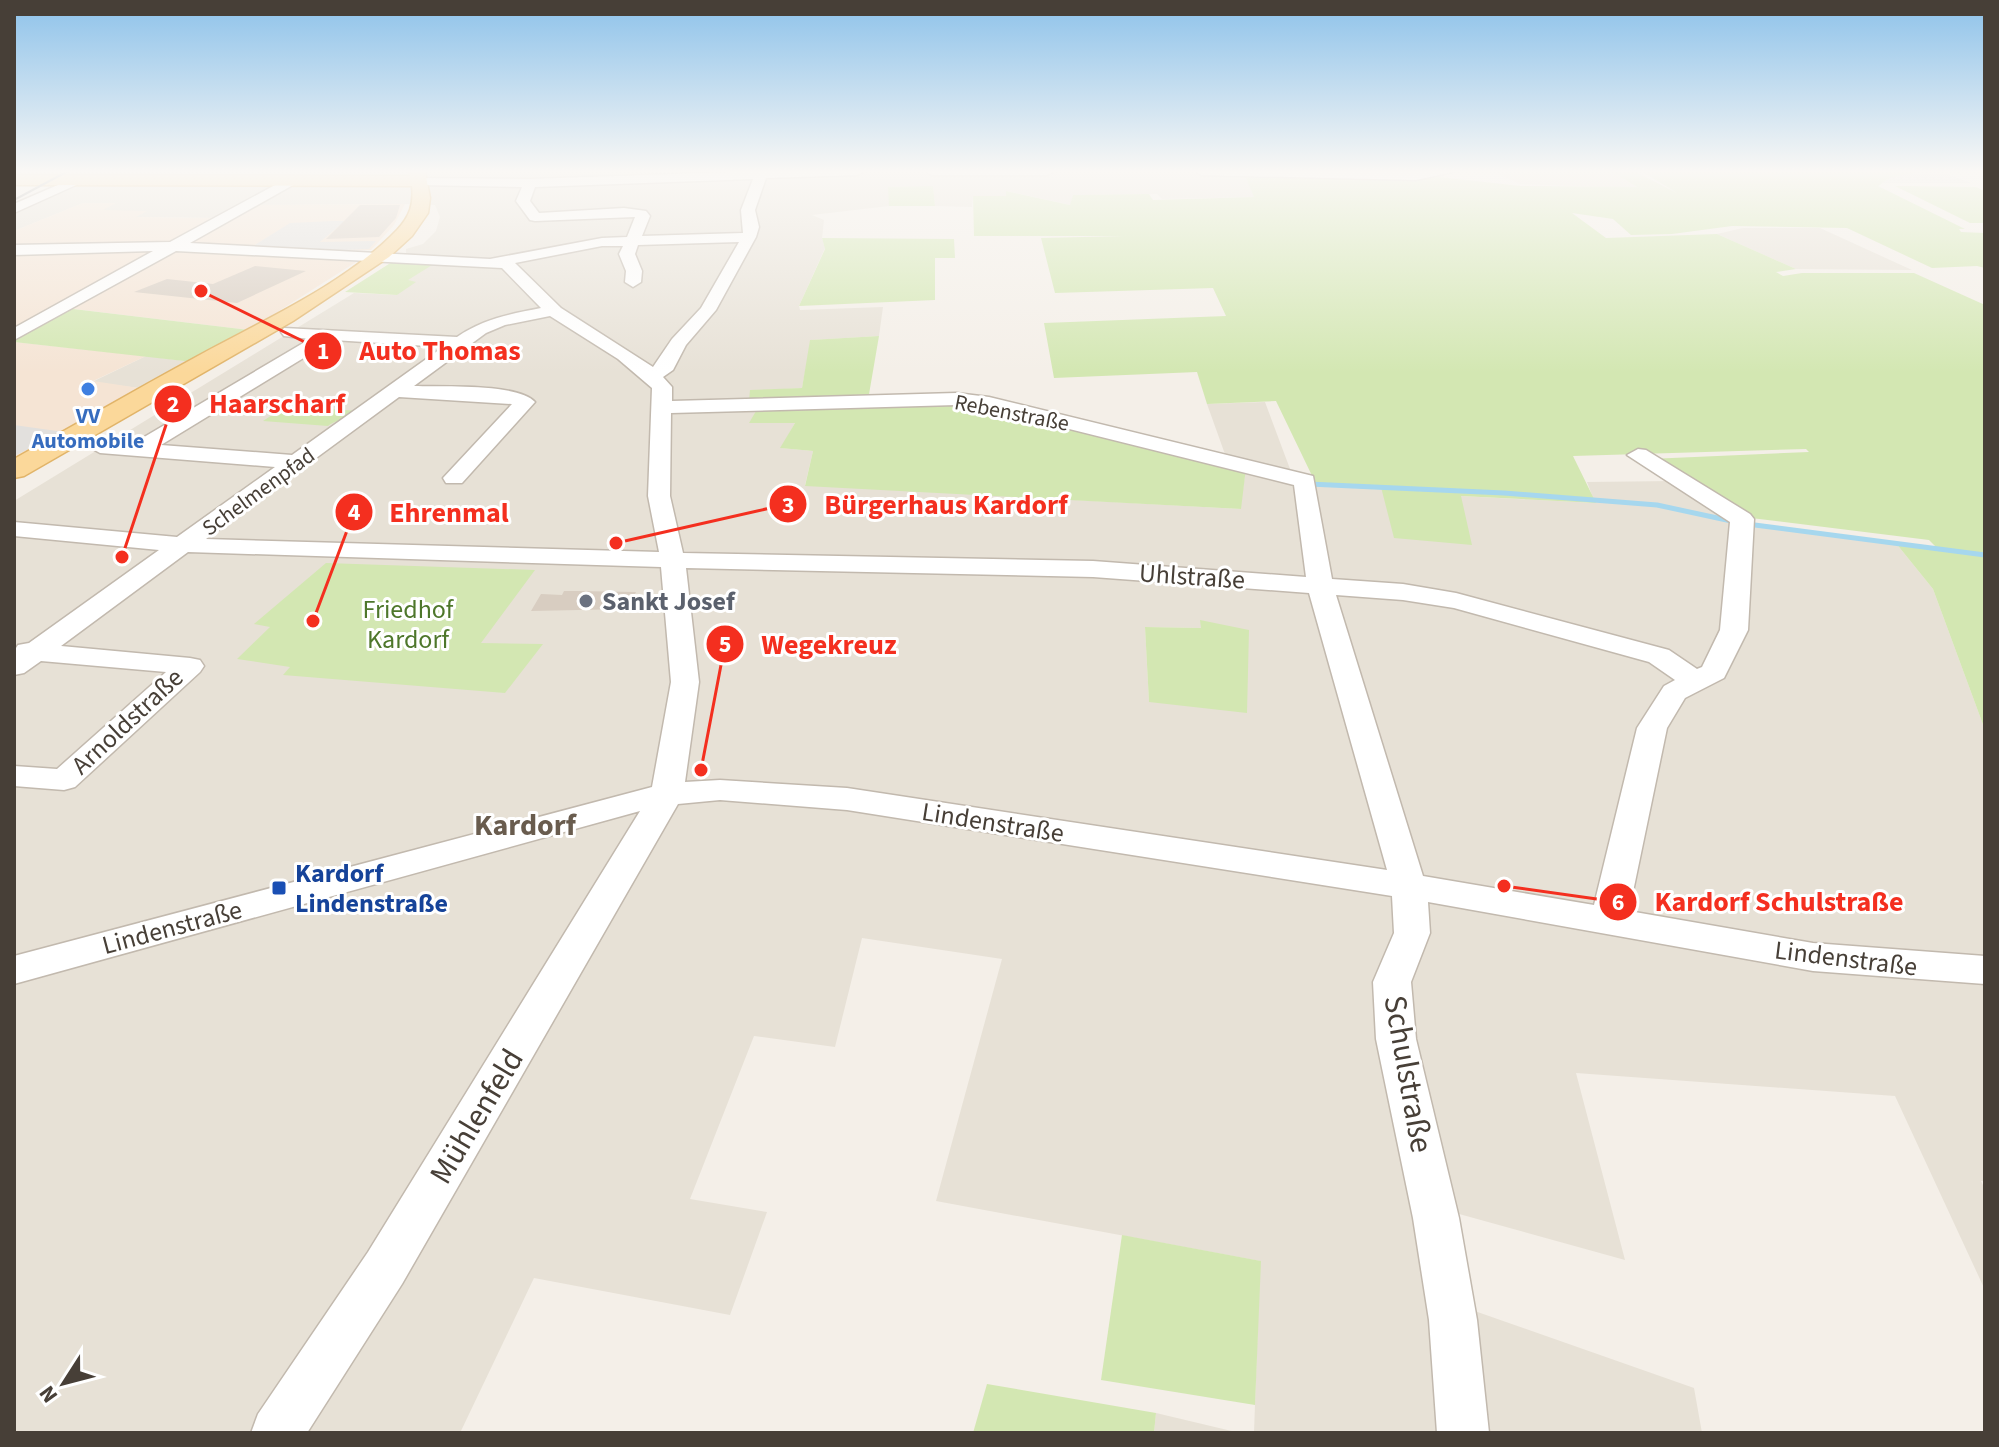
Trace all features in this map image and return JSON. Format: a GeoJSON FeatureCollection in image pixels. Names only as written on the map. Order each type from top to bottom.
{"type":"FeatureCollection","features":[{"type":"Feature","properties":{"kind":"main road"},"geometry":{"type":"LineString","coordinates":[[14,470],[311,302],[377,256],[395,239]]}},
{"type":"Feature","properties":{"kind":"street"},"geometry":{"type":"LineString","coordinates":[[14,335],[186,239]]}},
{"type":"Feature","properties":{"kind":"street"},"geometry":{"type":"LineString","coordinates":[[14,250],[172,246],[495,262],[573,245],[705,239]]}},
{"type":"Feature","properties":{"kind":"street"},"geometry":{"type":"LineString","coordinates":[[653,376],[666,366],[678,343],[706,313],[748,239]]}},
{"type":"Feature","properties":{"kind":"street"},"geometry":{"type":"LineString","coordinates":[[633,282],[634,271],[627,254],[634,241]]}},
{"type":"Feature","properties":{"kind":"street"},"geometry":{"type":"LineString","coordinates":[[495,262],[515,269],[552,311],[638,363],[662,387],[659,496],[673,562],[685,682],[667,794]]}},
{"type":"Feature","properties":{"kind":"street","name":"Schelmenpfad"},"geometry":{"type":"LineString","coordinates":[[21,656],[183,545],[488,324],[552,311]]}},
{"type":"Feature","properties":{"kind":"street"},"geometry":{"type":"LineString","coordinates":[[290,332],[463,343]]}},
{"type":"Feature","properties":{"kind":"street"},"geometry":{"type":"LineString","coordinates":[[138,450],[330,334]]}},
{"type":"Feature","properties":{"kind":"street"},"geometry":{"type":"LineString","coordinates":[[204,384],[244,386]]}},
{"type":"Feature","properties":{"kind":"street"},"geometry":{"type":"LineString","coordinates":[[396,391],[513,397],[525,402],[454,478]]}},
{"type":"Feature","properties":{"kind":"street","name":"Rebenstraße"},"geometry":{"type":"LineString","coordinates":[[663,407],[956,399],[989,403],[1305,483]]}},
{"type":"Feature","properties":{"kind":"street"},"geometry":{"type":"LineString","coordinates":[[100,447],[295,462]]}},
{"type":"Feature","properties":{"kind":"street"},"geometry":{"type":"LineString","coordinates":[[1609,919],[1652,728],[1674,692],[1714,672],[1734,630],[1742,519],[1638,455]]}},
{"type":"Feature","properties":{"kind":"street","name":"Schulstraße"},"geometry":{"type":"LineString","coordinates":[[1305,483],[1320,585],[1409,886],[1412,933],[1392,982],[1396,1039],[1436,1218],[1453,1320],[1463,1433]]}},
{"type":"Feature","properties":{"kind":"street","name":"Uhlstraße"},"geometry":{"type":"LineString","coordinates":[[14,529],[183,545],[673,562],[1093,569],[1403,592],[1456,601],[1659,656],[1694,680]]}},
{"type":"Feature","properties":{"kind":"street","name":"Arnoldstraße"},"geometry":{"type":"LineString","coordinates":[[14,776],[64,780],[190,666],[21,656]]}},
{"type":"Feature","properties":{"kind":"street","name":"Lindenstraße"},"geometry":{"type":"LineString","coordinates":[[14,970],[667,794],[720,790],[847,799],[1409,886],[1813,957],[1985,970]]}},
{"type":"Feature","properties":{"kind":"street","name":"Mühlenfeld"},"geometry":{"type":"LineString","coordinates":[[277,1433],[385,1268],[667,794]]}},
{"type":"Feature","properties":{"kind":"shaded area"},"geometry":{"type":"Polygon","coordinates":[[[14,239],[182,239],[165,248],[356,262],[249,330],[66,308],[14,338],[14,239]]]}},
{"type":"Feature","properties":{"kind":"shaded area"},"geometry":{"type":"Polygon","coordinates":[[[193,239],[382,239],[371,250],[320,251],[184,244],[193,239]]]}},
{"type":"Feature","properties":{"kind":"shaded area"},"geometry":{"type":"Polygon","coordinates":[[[265,239],[376,241],[369,249],[323,251],[253,246],[265,239]]]}},
{"type":"Feature","properties":{"kind":"shaded area"},"geometry":{"type":"Polygon","coordinates":[[[428,239],[822,239],[825,248],[799,306],[800,310],[883,307],[879,336],[811,340],[802,388],[750,391],[795,423],[781,448],[813,451],[805,485],[1240,509],[1246,468],[1226,457],[1207,404],[1265,402],[1296,485],[1381,487],[1460,496],[1595,503],[1587,482],[1674,481],[1743,522],[1895,542],[1933,589],[1985,730],[1985,1181],[1981,1181],[1985,1189],[1985,1290],[1895,1096],[1576,1073],[1625,1260],[1423,1204],[1469,1309],[1694,1388],[1702,1433],[1254,1433],[1260,1261],[936,1201],[1002,959],[862,938],[835,1047],[754,1036],[690,1199],[767,1212],[730,1315],[534,1278],[460,1433],[14,1433],[14,501],[354,293],[397,295],[407,281],[406,249],[423,244],[428,239]],[[1145,627],[1149,702],[1202,628],[1145,627]]]}},
{"type":"Feature","properties":{"kind":"shaded area"},"geometry":{"type":"Polygon","coordinates":[[[1727,239],[1843,239],[1912,270],[1796,269],[1727,239]]]}},
{"type":"Feature","properties":{"kind":"shaded area"},"geometry":{"type":"Polygon","coordinates":[[[14,342],[146,356],[93,381],[146,389],[14,460],[14,342]]]}},
{"type":"Feature","properties":{"kind":"shaded area"},"geometry":{"type":"Polygon","coordinates":[[[146,356],[193,362],[146,389],[92,382],[146,356]]]}},
{"type":"Feature","properties":{"kind":"shaded area"},"geometry":{"type":"Polygon","coordinates":[[[14,425],[64,432],[14,456],[14,425]]]}},
{"type":"Feature","properties":{"kind":"shaded area"},"geometry":{"type":"Polygon","coordinates":[[[1156,1413],[1240,1433],[1154,1433],[1156,1413]]]}},
{"type":"Feature","properties":{"kind":"green space"},"geometry":{"type":"Polygon","coordinates":[[[822,239],[954,239],[955,258],[935,258],[935,300],[799,306],[825,249],[822,239]]]}},
{"type":"Feature","properties":{"kind":"green space"},"geometry":{"type":"Polygon","coordinates":[[[1041,239],[1727,239],[1796,269],[1776,272],[1783,276],[1802,273],[1914,273],[1985,305],[1985,730],[1933,589],[1895,542],[1937,548],[1929,540],[1751,518],[1649,459],[1809,452],[1806,449],[1573,456],[1596,503],[1461,496],[1472,545],[1394,538],[1381,487],[1316,484],[1276,401],[1207,404],[1197,372],[1054,378],[1044,323],[1226,316],[1213,288],[1055,293],[1041,239]]]}},
{"type":"Feature","properties":{"kind":"green space"},"geometry":{"type":"Polygon","coordinates":[[[1869,239],[1985,239],[1985,268],[1932,268],[1869,239]]]}},
{"type":"Feature","properties":{"kind":"green space"},"geometry":{"type":"Polygon","coordinates":[[[392,262],[437,262],[408,280],[416,282],[397,295],[345,292],[392,262]]]}},
{"type":"Feature","properties":{"kind":"green space"},"geometry":{"type":"Polygon","coordinates":[[[65,308],[249,330],[193,362],[14,342],[14,338],[65,308]]]}},
{"type":"Feature","properties":{"kind":"green space"},"geometry":{"type":"Polygon","coordinates":[[[879,336],[868,400],[956,401],[1246,468],[1241,509],[805,486],[813,451],[780,448],[795,423],[749,423],[759,406],[749,401],[750,390],[802,388],[810,340],[879,336]]]}},
{"type":"Feature","properties":{"kind":"green space"},"geometry":{"type":"Polygon","coordinates":[[[286,406],[359,411],[328,426],[263,421],[286,406]]]}},
{"type":"Feature","properties":{"kind":"green space","name":"Friedhof Kardorf"},"geometry":{"type":"Polygon","coordinates":[[[326,563],[535,570],[481,643],[543,644],[505,693],[283,675],[290,667],[237,659],[270,627],[254,624],[326,563]]]}},
{"type":"Feature","properties":{"kind":"green space"},"geometry":{"type":"Polygon","coordinates":[[[1200,620],[1249,630],[1247,713],[1149,702],[1145,627],[1201,628],[1200,620]]]}},
{"type":"Feature","properties":{"kind":"green space"},"geometry":{"type":"Polygon","coordinates":[[[1122,1235],[1261,1261],[1255,1405],[1101,1380],[1122,1235]]]}},
{"type":"Feature","properties":{"kind":"green space"},"geometry":{"type":"Polygon","coordinates":[[[987,1384],[1156,1413],[1154,1433],[973,1433],[987,1384]]]}},
{"type":"Feature","properties":{"kind":"building"},"geometry":{"type":"Polygon","coordinates":[[[255,266],[306,271],[237,303],[134,292],[167,279],[213,284],[255,266]]]}},
{"type":"Feature","properties":{"kind":"building","name":"Sankt Josef"},"geometry":{"type":"Polygon","coordinates":[[[564,591],[636,592],[627,609],[531,611],[541,594],[562,595],[564,591]]]}},
{"type":"Feature","properties":{"kind":"waterway"},"geometry":{"type":"LineString","coordinates":[[1309,484],[1504,493],[1657,505],[1736,522]]}},
{"type":"Feature","properties":{"kind":"waterway"},"geometry":{"type":"LineString","coordinates":[[1747,524],[1985,555]]}},
{"type":"Feature","properties":{"kind":"place","name":"Auto Thomas"},"geometry":{"type":"Point","coordinates":[201,291]}},
{"type":"Feature","properties":{"kind":"place","name":"VV Automobile"},"geometry":{"type":"Point","coordinates":[88,389]}},
{"type":"Feature","properties":{"kind":"place","name":"Bürgerhaus Kardorf"},"geometry":{"type":"Point","coordinates":[616,543]}},
{"type":"Feature","properties":{"kind":"place","name":"Haarscharf"},"geometry":{"type":"Point","coordinates":[122,557]}},
{"type":"Feature","properties":{"kind":"place","name":"Sankt Josef"},"geometry":{"type":"Point","coordinates":[586,601]}},
{"type":"Feature","properties":{"kind":"place","name":"Ehrenmal"},"geometry":{"type":"Point","coordinates":[313,621]}},
{"type":"Feature","properties":{"kind":"place","name":"Wegekreuz"},"geometry":{"type":"Point","coordinates":[701,770]}},
{"type":"Feature","properties":{"kind":"place","name":"Kardorf Schulstraße"},"geometry":{"type":"Point","coordinates":[1504,886]}},
{"type":"Feature","properties":{"kind":"place","name":"Kardorf Lindenstraße"},"geometry":{"type":"Point","coordinates":[279,888]}},
{"type":"Feature","properties":{"kind":"district","name":"Kardorf"},"geometry":{"type":"Point","coordinates":[525,825]}}]}
